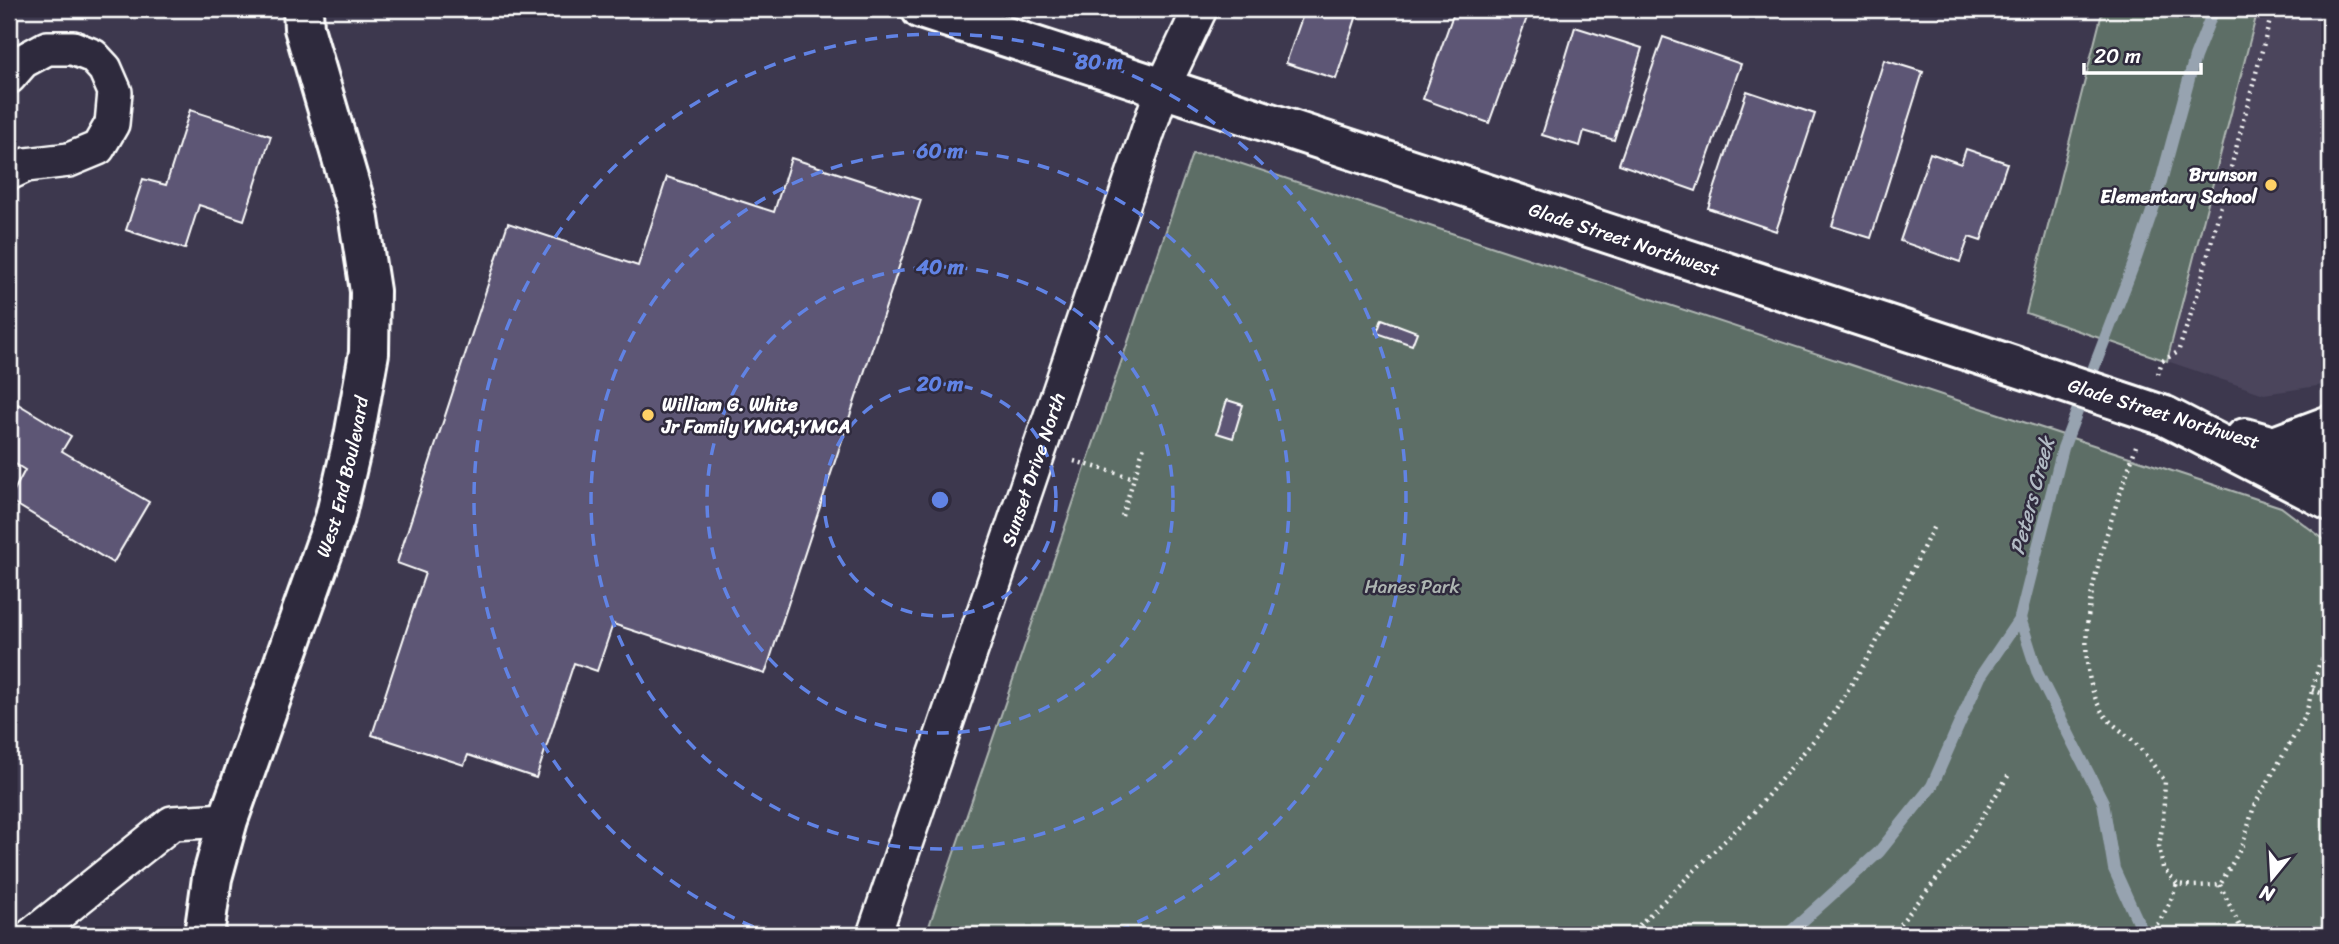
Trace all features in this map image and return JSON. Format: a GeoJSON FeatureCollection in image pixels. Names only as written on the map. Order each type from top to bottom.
{"type":"FeatureCollection","features":[{"type":"Feature","properties":{"kind":"street","name":"West End Boulevard"},"geometry":{"type":"LineString","coordinates":[[204,935],[212,878],[228,820],[335,518],[354,438],[369,353],[370,291],[358,213],[304,29],[303,9]]}},
{"type":"Feature","properties":{"kind":"street","name":"Glade Street Northwest"},"geometry":{"type":"LineString","coordinates":[[921,9],[2153,413],[2330,462]]}},
{"type":"Feature","properties":{"kind":"street","name":"Sunset Drive North"},"geometry":{"type":"LineString","coordinates":[[874,935],[1163,87],[1200,9]]}},
{"type":"Feature","properties":{"kind":"street"},"geometry":{"type":"LineString","coordinates":[[9,77],[23,61],[47,48],[73,48],[93,56],[105,69],[115,92],[112,124],[98,148],[69,160],[26,165],[9,173]]}},
{"type":"Feature","properties":{"kind":"street"},"geometry":{"type":"LineString","coordinates":[[2153,413],[2330,501]]}},
{"type":"Feature","properties":{"kind":"street"},"geometry":{"type":"LineString","coordinates":[[2274,446],[2330,425]]}},
{"type":"Feature","properties":{"kind":"street"},"geometry":{"type":"LineString","coordinates":[[32,935],[173,822],[228,820]]}},
{"type":"Feature","properties":{"kind":"path"},"geometry":{"type":"LineString","coordinates":[[2220,885],[2177,884],[2163,868],[2159,846],[2165,781],[2136,743],[2103,714],[2093,695],[2087,661],[2088,609],[2094,574],[2153,413],[2162,360],[2178,352],[2197,296],[2273,9]]}},
{"type":"Feature","properties":{"kind":"path"},"geometry":{"type":"LineString","coordinates":[[1122,516],[1145,443]]}},
{"type":"Feature","properties":{"kind":"path"},"geometry":{"type":"LineString","coordinates":[[1073,460],[1134,478]]}},
{"type":"Feature","properties":{"kind":"path"},"geometry":{"type":"LineString","coordinates":[[1629,935],[1753,813],[1824,728],[1871,653],[1934,526]]}},
{"type":"Feature","properties":{"kind":"path"},"geometry":{"type":"LineString","coordinates":[[2220,885],[2244,844],[2254,806],[2305,718],[2319,665],[2330,647]]}},
{"type":"Feature","properties":{"kind":"path"},"geometry":{"type":"LineString","coordinates":[[2312,690],[2330,696]]}},
{"type":"Feature","properties":{"kind":"path"},"geometry":{"type":"LineString","coordinates":[[1891,935],[1963,847],[2010,772]]}},
{"type":"Feature","properties":{"kind":"path"},"geometry":{"type":"LineString","coordinates":[[2148,935],[2171,903],[2177,884]]}},
{"type":"Feature","properties":{"kind":"path"},"geometry":{"type":"LineString","coordinates":[[2220,885],[2244,935]]}},
{"type":"Feature","properties":{"kind":"shaded area","name":"Brunson Elementary School"},"geometry":{"type":"Polygon","coordinates":[[[2258,9],[2330,9],[2330,384],[2264,394],[2167,361],[2258,9]]]}},
{"type":"Feature","properties":{"kind":"green space"},"geometry":{"type":"Polygon","coordinates":[[[2103,9],[2258,9],[2167,361],[2026,313],[2103,9]]]}},
{"type":"Feature","properties":{"kind":"green space","name":"Hanes Park"},"geometry":{"type":"Polygon","coordinates":[[[1192,154],[1215,155],[2281,507],[2330,544],[2330,935],[926,935],[1192,154]]]}},
{"type":"Feature","properties":{"kind":"building"},"geometry":{"type":"Polygon","coordinates":[[[1305,9],[1359,9],[1336,79],[1286,63],[1305,9]]]}},
{"type":"Feature","properties":{"kind":"building"},"geometry":{"type":"Polygon","coordinates":[[[1455,9],[1530,9],[1489,123],[1423,99],[1455,9]]]}},
{"type":"Feature","properties":{"kind":"building"},"geometry":{"type":"Polygon","coordinates":[[[1575,27],[1642,48],[1614,140],[1584,131],[1580,146],[1542,135],[1575,27]]]}},
{"type":"Feature","properties":{"kind":"building"},"geometry":{"type":"Polygon","coordinates":[[[1663,37],[1741,64],[1696,191],[1619,164],[1663,37]]]}},
{"type":"Feature","properties":{"kind":"building"},"geometry":{"type":"Polygon","coordinates":[[[1884,60],[1923,72],[1871,238],[1832,226],[1884,60]]]}},
{"type":"Feature","properties":{"kind":"building"},"geometry":{"type":"Polygon","coordinates":[[[1747,91],[1815,114],[1776,231],[1708,208],[1747,91]]]}},
{"type":"Feature","properties":{"kind":"building"},"geometry":{"type":"Polygon","coordinates":[[[190,110],[271,136],[244,220],[199,205],[185,249],[126,230],[143,179],[166,185],[190,110]]]}},
{"type":"Feature","properties":{"kind":"building"},"geometry":{"type":"Polygon","coordinates":[[[1966,149],[2007,163],[1981,241],[1969,237],[1960,262],[1900,241],[1930,153],[1961,164],[1966,149]]]}},
{"type":"Feature","properties":{"kind":"building","name":"William G. White Jr Family YMCA;YMCA"},"geometry":{"type":"Polygon","coordinates":[[[791,158],[921,200],[765,674],[613,624],[597,671],[574,663],[536,778],[468,755],[464,765],[372,735],[425,573],[397,563],[508,223],[638,266],[667,177],[774,212],[791,158]]]}},
{"type":"Feature","properties":{"kind":"building"},"geometry":{"type":"Polygon","coordinates":[[[1382,319],[1417,332],[1412,345],[1377,333],[1382,319]]]}},
{"type":"Feature","properties":{"kind":"building"},"geometry":{"type":"Polygon","coordinates":[[[1227,400],[1243,405],[1233,438],[1217,433],[1227,400]]]}},
{"type":"Feature","properties":{"kind":"building"},"geometry":{"type":"Polygon","coordinates":[[[18,404],[71,436],[62,451],[149,502],[113,563],[9,500],[25,470],[9,460],[9,420],[18,404]]]}},
{"type":"Feature","properties":{"kind":"waterway","name":"Peters Creek"},"geometry":{"type":"LineString","coordinates":[[1787,935],[1879,852],[1932,786],[1980,677],[2020,618],[2063,448],[2156,200],[2195,57],[2214,9]]}},
{"type":"Feature","properties":{"kind":"waterway"},"geometry":{"type":"LineString","coordinates":[[2020,618],[2038,674],[2103,802],[2114,869],[2144,935]]}},
{"type":"Feature","properties":{"kind":"place","name":"Brunson Elementary School"},"geometry":{"type":"Point","coordinates":[2271,185]}},
{"type":"Feature","properties":{"kind":"place","name":"William G. White Jr Family YMCA;YMCA"},"geometry":{"type":"Point","coordinates":[648,415]}}]}
